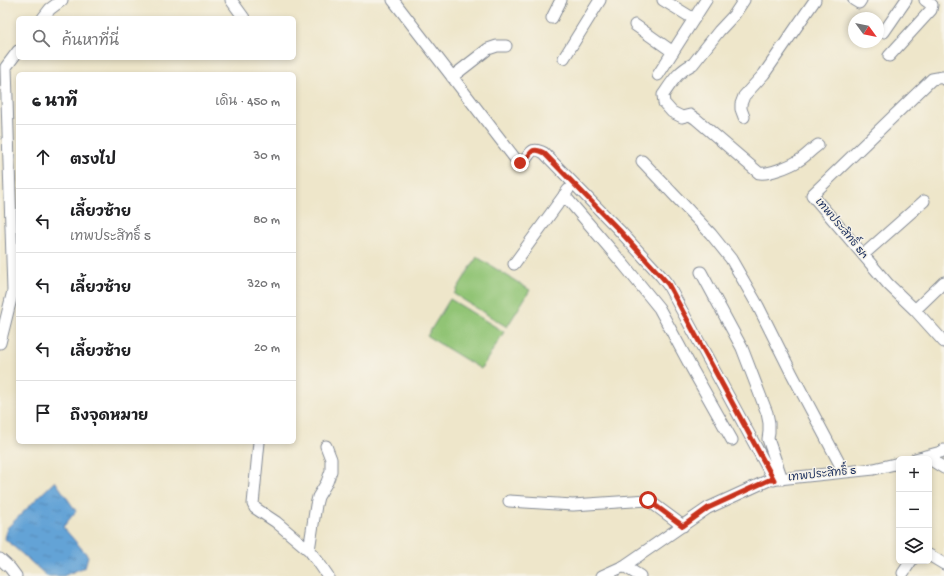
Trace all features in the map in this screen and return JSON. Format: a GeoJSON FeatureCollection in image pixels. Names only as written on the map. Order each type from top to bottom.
{"type":"FeatureCollection","features":[{"type":"Feature","properties":{"kind":"street"},"geometry":{"type":"LineString","coordinates":[[45,16],[50,9],[62,0]]}},
{"type":"Feature","properties":{"kind":"street"},"geometry":{"type":"LineString","coordinates":[[230,0],[242,16]]}},
{"type":"Feature","properties":{"kind":"street"},"geometry":{"type":"LineString","coordinates":[[393,0],[517,161],[520,163],[523,162],[532,150],[535,149],[544,153],[619,230],[668,284],[778,479]]}},
{"type":"Feature","properties":{"kind":"street"},"geometry":{"type":"LineString","coordinates":[[552,18],[561,0]]}},
{"type":"Feature","properties":{"kind":"street"},"geometry":{"type":"LineString","coordinates":[[564,58],[600,0]]}},
{"type":"Feature","properties":{"kind":"street"},"geometry":{"type":"LineString","coordinates":[[663,0],[694,19]]}},
{"type":"Feature","properties":{"kind":"street"},"geometry":{"type":"LineString","coordinates":[[658,75],[706,0]]}},
{"type":"Feature","properties":{"kind":"street"},"geometry":{"type":"LineString","coordinates":[[744,0],[734,15],[719,31],[693,64],[679,72],[663,95],[664,103],[672,112],[682,117],[690,115],[696,119],[760,173],[764,174],[774,171],[799,161],[818,145]]}},
{"type":"Feature","properties":{"kind":"street"},"geometry":{"type":"LineString","coordinates":[[744,117],[741,109],[744,96],[764,74],[815,0]]}},
{"type":"Feature","properties":{"kind":"street"},"geometry":{"type":"LineString","coordinates":[[854,0],[859,3],[861,0]]}},
{"type":"Feature","properties":{"kind":"street"},"geometry":{"type":"LineString","coordinates":[[884,32],[906,0]]}},
{"type":"Feature","properties":{"kind":"street"},"geometry":{"type":"LineString","coordinates":[[889,56],[931,10],[932,5],[925,0]]}},
{"type":"Feature","properties":{"kind":"street"},"geometry":{"type":"LineString","coordinates":[[635,25],[672,52]]}},
{"type":"Feature","properties":{"kind":"street"},"geometry":{"type":"LineString","coordinates":[[452,77],[488,49],[497,46],[506,46]]}},
{"type":"Feature","properties":{"kind":"street"},"geometry":{"type":"LineString","coordinates":[[0,343],[13,291],[6,67],[16,54]]}},
{"type":"Feature","properties":{"kind":"street","name":"เทพประสิทธิ์ 5/1"},"geometry":{"type":"LineString","coordinates":[[944,79],[943,77],[932,79],[812,195],[888,284],[915,310],[944,342]]}},
{"type":"Feature","properties":{"kind":"street"},"geometry":{"type":"LineString","coordinates":[[642,161],[711,234],[731,259],[758,306],[844,472]]}},
{"type":"Feature","properties":{"kind":"street"},"geometry":{"type":"LineString","coordinates":[[514,264],[573,183]]}},
{"type":"Feature","properties":{"kind":"street"},"geometry":{"type":"LineString","coordinates":[[564,195],[659,308],[732,440]]}},
{"type":"Feature","properties":{"kind":"street"},"geometry":{"type":"LineString","coordinates":[[863,255],[924,201]]}},
{"type":"Feature","properties":{"kind":"street"},"geometry":{"type":"LineString","coordinates":[[701,272],[742,348],[767,413],[769,423],[768,439],[778,479]]}},
{"type":"Feature","properties":{"kind":"street"},"geometry":{"type":"LineString","coordinates":[[915,310],[944,282]]}},
{"type":"Feature","properties":{"kind":"street"},"geometry":{"type":"LineString","coordinates":[[259,444],[253,504],[255,508],[276,522],[309,550],[328,576]]}},
{"type":"Feature","properties":{"kind":"street"},"geometry":{"type":"LineString","coordinates":[[309,550],[318,497],[327,482],[331,471],[331,459],[326,446]]}},
{"type":"Feature","properties":{"kind":"street"},"geometry":{"type":"LineString","coordinates":[[927,456],[944,450]]}},
{"type":"Feature","properties":{"kind":"street"},"geometry":{"type":"LineString","coordinates":[[932,463],[944,468]]}},
{"type":"Feature","properties":{"kind":"street","name":"เทพประสิทธิ์ 5"},"geometry":{"type":"LineString","coordinates":[[602,576],[624,566],[708,508],[769,480],[874,469],[896,464]]}},
{"type":"Feature","properties":{"kind":"street"},"geometry":{"type":"LineString","coordinates":[[509,501],[572,505],[648,500],[683,526]]}},
{"type":"Feature","properties":{"kind":"street"},"geometry":{"type":"LineString","coordinates":[[932,557],[944,564]]}},
{"type":"Feature","properties":{"kind":"street"},"geometry":{"type":"LineString","coordinates":[[0,559],[16,576]]}},
{"type":"Feature","properties":{"kind":"street"},"geometry":{"type":"LineString","coordinates":[[903,573],[909,564]]}},
{"type":"Feature","properties":{"kind":"street"},"geometry":{"type":"LineString","coordinates":[[624,566],[640,576]]}},
{"type":"Feature","properties":{"kind":"green space"},"geometry":{"type":"Polygon","coordinates":[[[477,257],[530,290],[507,327],[454,294],[477,257]]]}},
{"type":"Feature","properties":{"kind":"green space"},"geometry":{"type":"Polygon","coordinates":[[[450,299],[504,332],[481,369],[427,336],[450,299]]]}},
{"type":"Feature","properties":{"kind":"water"},"geometry":{"type":"Polygon","coordinates":[[[55,481],[76,511],[63,527],[88,556],[85,567],[63,576],[47,576],[5,539],[7,528],[55,481]]]}},
{"type":"Feature","properties":{"kind":"route"},"geometry":{"type":"LineString","coordinates":[[520,163],[523,162],[532,150],[535,149],[544,153],[619,230],[668,284],[674,298],[774,480],[769,480],[708,508],[683,526],[648,500]]}}]}
